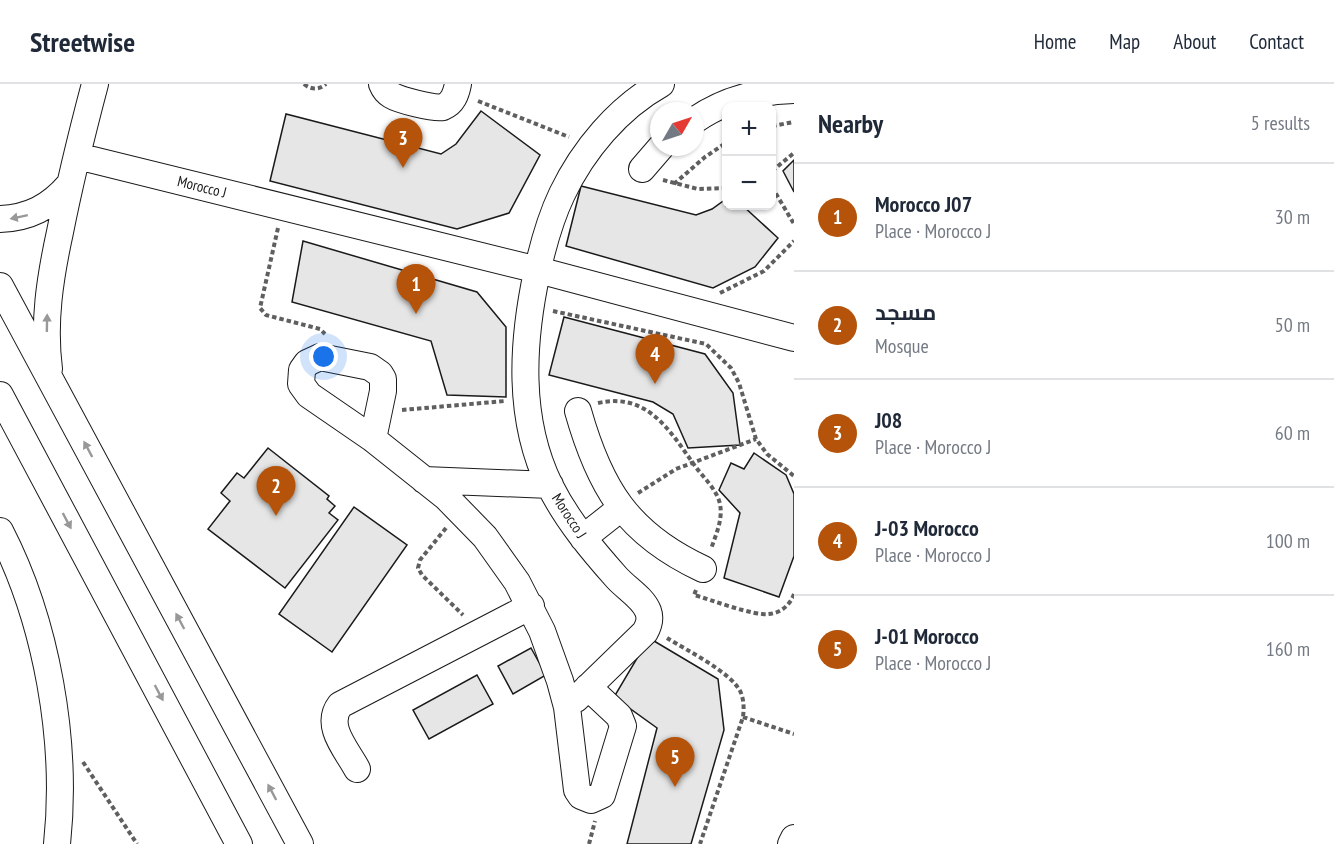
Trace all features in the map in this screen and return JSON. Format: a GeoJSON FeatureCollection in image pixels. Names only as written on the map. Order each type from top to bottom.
{"type":"FeatureCollection","features":[{"type":"Feature","properties":{"kind":"street"},"geometry":{"type":"LineString","coordinates":[[51,381],[47,336],[48,299],[69,185],[95,84]]}},
{"type":"Feature","properties":{"kind":"street"},"geometry":{"type":"LineString","coordinates":[[382,84],[389,94],[396,98],[435,107],[448,104],[457,89]]}},
{"type":"Feature","properties":{"kind":"street","name":"Morocco J"},"geometry":{"type":"LineString","coordinates":[[646,87],[592,146],[574,170],[561,194],[543,244],[526,337],[527,399],[539,457],[550,485],[583,538],[614,575],[646,607],[649,613],[648,626]]}},
{"type":"Feature","properties":{"kind":"street"},"geometry":{"type":"LineString","coordinates":[[704,109],[716,95],[760,94],[794,90]]}},
{"type":"Feature","properties":{"kind":"street","name":"Morocco J"},"geometry":{"type":"LineString","coordinates":[[76,156],[538,270],[794,338]]}},
{"type":"Feature","properties":{"kind":"street"},"geometry":{"type":"LineString","coordinates":[[642,169],[654,156]]}},
{"type":"Feature","properties":{"kind":"street"},"geometry":{"type":"LineString","coordinates":[[0,219],[16,218],[39,210],[59,197],[69,185]]}},
{"type":"Feature","properties":{"kind":"street"},"geometry":{"type":"LineString","coordinates":[[0,286],[300,844]]}},
{"type":"Feature","properties":{"kind":"street"},"geometry":{"type":"LineString","coordinates":[[373,439],[384,385],[383,379],[376,370],[320,357],[306,363],[302,370],[301,384],[304,390],[373,439],[424,480],[460,511],[502,559],[531,606],[552,656],[567,707],[577,790],[586,799],[597,799],[602,795],[623,726],[618,716],[588,687]]}},
{"type":"Feature","properties":{"kind":"street"},"geometry":{"type":"LineString","coordinates":[[0,395],[239,844]]}},
{"type":"Feature","properties":{"kind":"street"},"geometry":{"type":"LineString","coordinates":[[578,411],[600,472],[621,508],[635,525],[660,545],[704,569]]}},
{"type":"Feature","properties":{"kind":"street"},"geometry":{"type":"LineString","coordinates":[[424,480],[550,485]]}},
{"type":"Feature","properties":{"kind":"street"},"geometry":{"type":"LineString","coordinates":[[583,538],[621,508]]}},
{"type":"Feature","properties":{"kind":"street"},"geometry":{"type":"LineString","coordinates":[[0,531],[22,581],[36,625],[46,669],[59,752],[57,844]]}},
{"type":"Feature","properties":{"kind":"street"},"geometry":{"type":"LineString","coordinates":[[357,770],[334,726],[333,718],[340,705],[531,606]]}},
{"type":"Feature","properties":{"kind":"street"},"geometry":{"type":"LineString","coordinates":[[567,707],[645,632],[648,626]]}},
{"type":"Feature","properties":{"kind":"street"},"geometry":{"type":"LineString","coordinates":[[791,844],[794,838]]}},
{"type":"Feature","properties":{"kind":"path"},"geometry":{"type":"LineString","coordinates":[[304,84],[316,89],[326,84]]}},
{"type":"Feature","properties":{"kind":"path"},"geometry":{"type":"LineString","coordinates":[[457,89],[592,146]]}},
{"type":"Feature","properties":{"kind":"path"},"geometry":{"type":"LineString","coordinates":[[776,125],[794,122]]}},
{"type":"Feature","properties":{"kind":"path"},"geometry":{"type":"LineString","coordinates":[[674,184],[722,146]]}},
{"type":"Feature","properties":{"kind":"path"},"geometry":{"type":"LineString","coordinates":[[776,167],[794,153]]}},
{"type":"Feature","properties":{"kind":"path"},"geometry":{"type":"LineString","coordinates":[[642,169],[674,184],[698,189],[722,188]]}},
{"type":"Feature","properties":{"kind":"path"},"geometry":{"type":"LineString","coordinates":[[776,195],[794,224]]}},
{"type":"Feature","properties":{"kind":"path"},"geometry":{"type":"LineString","coordinates":[[283,207],[261,308],[266,315],[324,331],[326,341],[320,357]]}},
{"type":"Feature","properties":{"kind":"path"},"geometry":{"type":"LineString","coordinates":[[691,311],[726,290],[754,278],[794,241]]}},
{"type":"Feature","properties":{"kind":"path"},"geometry":{"type":"LineString","coordinates":[[530,306],[706,344],[731,368],[739,383],[756,439],[766,454],[794,476]]}},
{"type":"Feature","properties":{"kind":"path"},"geometry":{"type":"LineString","coordinates":[[379,412],[527,399]]}},
{"type":"Feature","properties":{"kind":"path"},"geometry":{"type":"LineString","coordinates":[[578,411],[613,401],[639,406],[662,422],[718,497],[720,524],[694,595],[757,613],[770,614],[782,610],[790,603],[794,594]]}},
{"type":"Feature","properties":{"kind":"path"},"geometry":{"type":"LineString","coordinates":[[621,508],[647,486],[692,462],[756,439]]}},
{"type":"Feature","properties":{"kind":"path"},"geometry":{"type":"LineString","coordinates":[[460,511],[420,560],[418,568],[422,575],[481,632]]}},
{"type":"Feature","properties":{"kind":"path"},"geometry":{"type":"LineString","coordinates":[[648,626],[733,681],[741,694],[743,717],[700,844]]}},
{"type":"Feature","properties":{"kind":"path"},"geometry":{"type":"LineString","coordinates":[[743,717],[794,734]]}},
{"type":"Feature","properties":{"kind":"path"},"geometry":{"type":"LineString","coordinates":[[80,756],[137,844]]}},
{"type":"Feature","properties":{"kind":"building"},"geometry":{"type":"Polygon","coordinates":[[[481,111],[540,155],[509,213],[457,229],[270,181],[286,114],[441,154],[456,144],[481,111]]]}},
{"type":"Feature","properties":{"kind":"building"},"geometry":{"type":"Polygon","coordinates":[[[794,160],[794,192],[783,171],[794,160]]]}},
{"type":"Feature","properties":{"kind":"building"},"geometry":{"type":"Polygon","coordinates":[[[581,186],[696,215],[712,209],[722,202],[722,210],[747,210],[778,238],[755,267],[713,288],[566,246],[581,186]]]}},
{"type":"Feature","properties":{"kind":"building"},"geometry":{"type":"Polygon","coordinates":[[[303,241],[477,292],[506,327],[506,397],[447,395],[431,341],[292,302],[303,241]]]}},
{"type":"Feature","properties":{"kind":"building"},"geometry":{"type":"Polygon","coordinates":[[[564,317],[705,354],[733,393],[740,445],[688,448],[673,414],[653,402],[549,375],[564,317]]]}},
{"type":"Feature","properties":{"kind":"building"},"geometry":{"type":"Polygon","coordinates":[[[268,448],[329,496],[327,499],[335,506],[329,513],[338,520],[285,588],[208,529],[230,501],[221,493],[237,473],[244,478],[268,448]]]}},
{"type":"Feature","properties":{"kind":"building"},"geometry":{"type":"Polygon","coordinates":[[[754,453],[786,475],[794,494],[794,556],[779,597],[724,578],[740,513],[719,490],[731,463],[744,469],[754,453]]]}},
{"type":"Feature","properties":{"kind":"building"},"geometry":{"type":"Polygon","coordinates":[[[354,507],[407,545],[332,652],[279,614],[354,507]]]}},
{"type":"Feature","properties":{"kind":"building"},"geometry":{"type":"Polygon","coordinates":[[[649,638],[718,679],[724,730],[691,844],[627,844],[657,728],[614,697],[649,638]]]}},
{"type":"Feature","properties":{"kind":"building"},"geometry":{"type":"Polygon","coordinates":[[[531,648],[546,675],[513,694],[498,666],[531,648]]]}},
{"type":"Feature","properties":{"kind":"building"},"geometry":{"type":"Polygon","coordinates":[[[477,675],[493,704],[429,739],[413,710],[477,675]]]}},
{"type":"Feature","properties":{"kind":"place","name":"J08"},"geometry":{"type":"Point","coordinates":[403,168]}},
{"type":"Feature","properties":{"kind":"place","name":"Morocco J07"},"geometry":{"type":"Point","coordinates":[416,314]}},
{"type":"Feature","properties":{"kind":"place","name":"J-03 Morocco"},"geometry":{"type":"Point","coordinates":[655,384]}},
{"type":"Feature","properties":{"kind":"place","name":"مسجد"},"geometry":{"type":"Point","coordinates":[276,516]}},
{"type":"Feature","properties":{"kind":"place","name":"J-01 Morocco"},"geometry":{"type":"Point","coordinates":[675,787]}}]}
